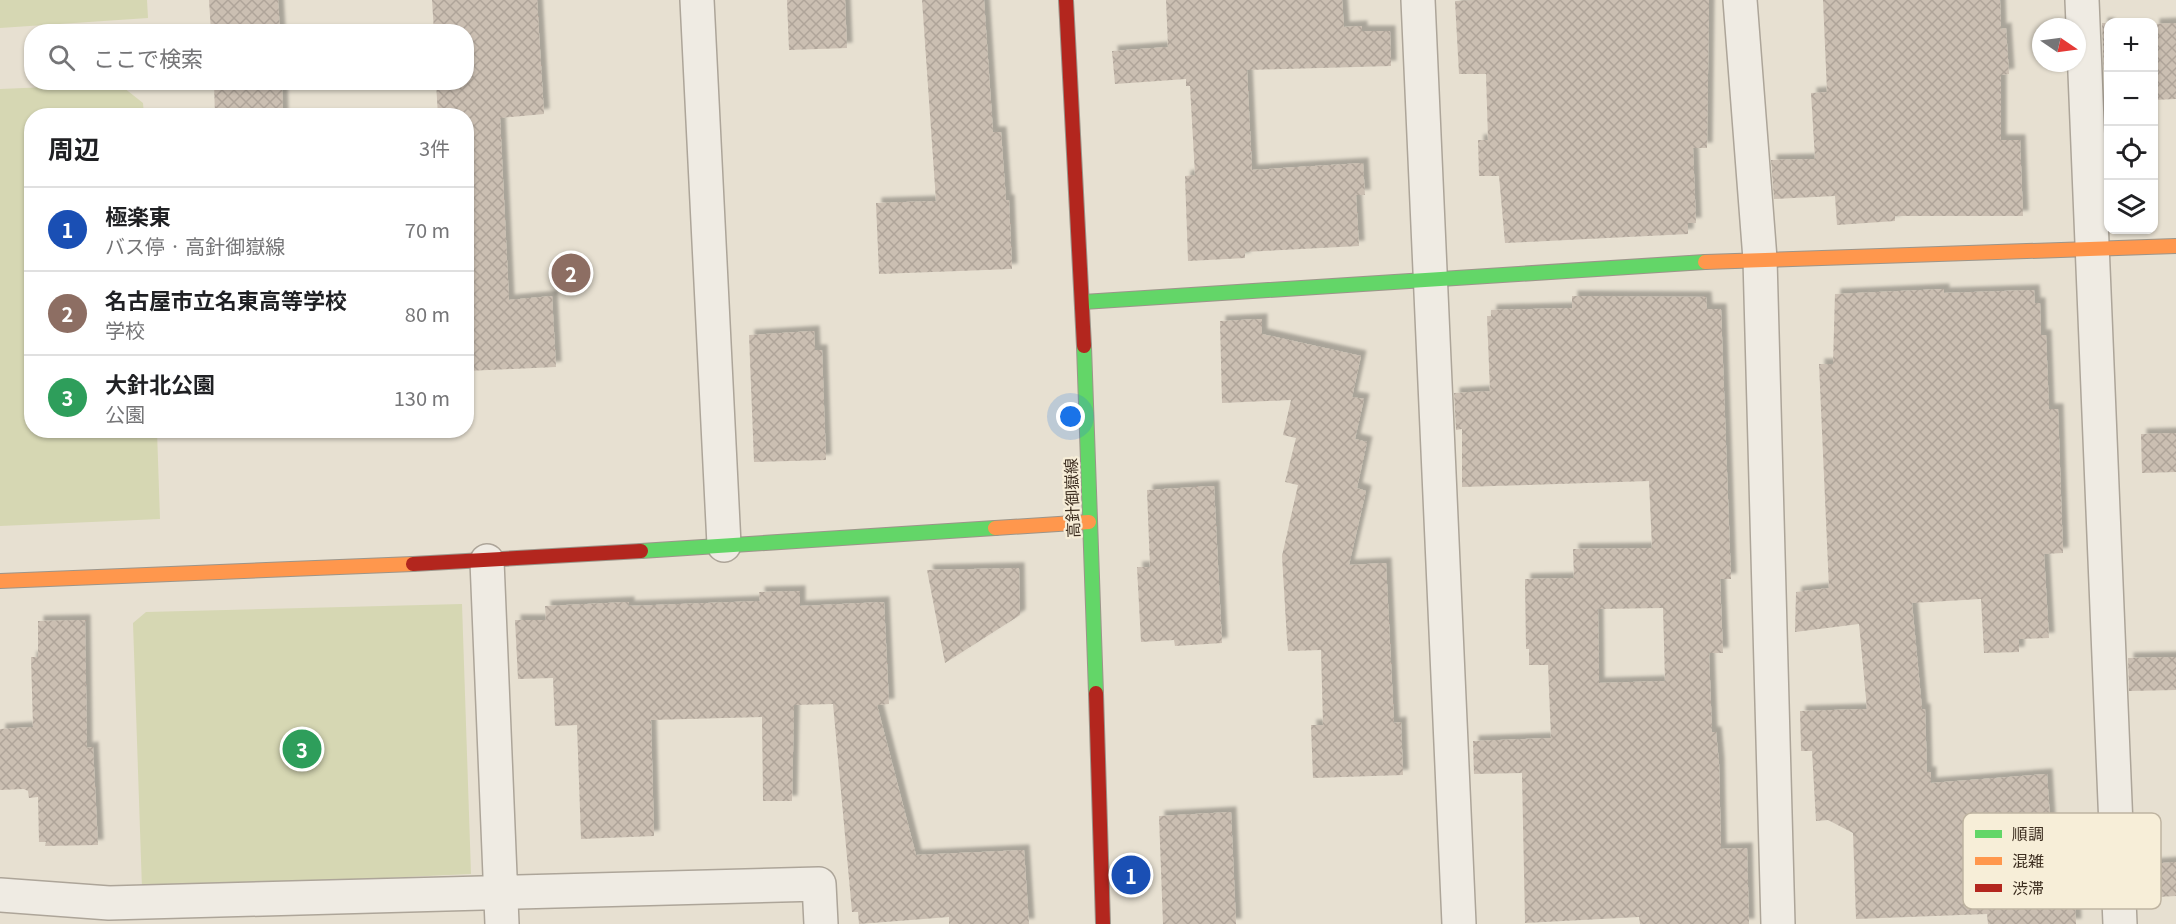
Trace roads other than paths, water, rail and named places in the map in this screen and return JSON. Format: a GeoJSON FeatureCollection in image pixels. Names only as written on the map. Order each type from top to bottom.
{"type":"FeatureCollection","features":[{"type":"Feature","properties":{"kind":"street"},"geometry":{"type":"LineString","coordinates":[[697,0],[724,545]]}},
{"type":"Feature","properties":{"kind":"street","name":"高針御嶽線"},"geometry":{"type":"LineString","coordinates":[[1066,0],[1083,302],[1103,924]]}},
{"type":"Feature","properties":{"kind":"street"},"geometry":{"type":"LineString","coordinates":[[1418,0],[1459,924]]}},
{"type":"Feature","properties":{"kind":"street"},"geometry":{"type":"LineString","coordinates":[[1740,0],[1760,259],[1778,924]]}},
{"type":"Feature","properties":{"kind":"street"},"geometry":{"type":"LineString","coordinates":[[2082,0],[2115,813]]}},
{"type":"Feature","properties":{"kind":"street"},"geometry":{"type":"LineString","coordinates":[[1083,302],[1431,278],[1760,259],[2176,246]]}},
{"type":"Feature","properties":{"kind":"street"},"geometry":{"type":"LineString","coordinates":[[0,581],[487,561],[1089,522]]}},
{"type":"Feature","properties":{"kind":"street"},"geometry":{"type":"LineString","coordinates":[[487,561],[502,924]]}},
{"type":"Feature","properties":{"kind":"street"},"geometry":{"type":"LineString","coordinates":[[0,895],[114,914],[501,892],[819,884],[820,924]]}},
{"type":"Feature","properties":{"kind":"street"},"geometry":{"type":"LineString","coordinates":[[2119,909],[2120,924]]}},
{"type":"Feature","properties":{"kind":"place","name":"名古屋市立名東高等学校"},"geometry":{"type":"Point","coordinates":[571,273]}},
{"type":"Feature","properties":{"kind":"place","name":"大針北公園"},"geometry":{"type":"Point","coordinates":[302,749]}},
{"type":"Feature","properties":{"kind":"place","name":"極楽東"},"geometry":{"type":"Point","coordinates":[1131,875]}}]}
